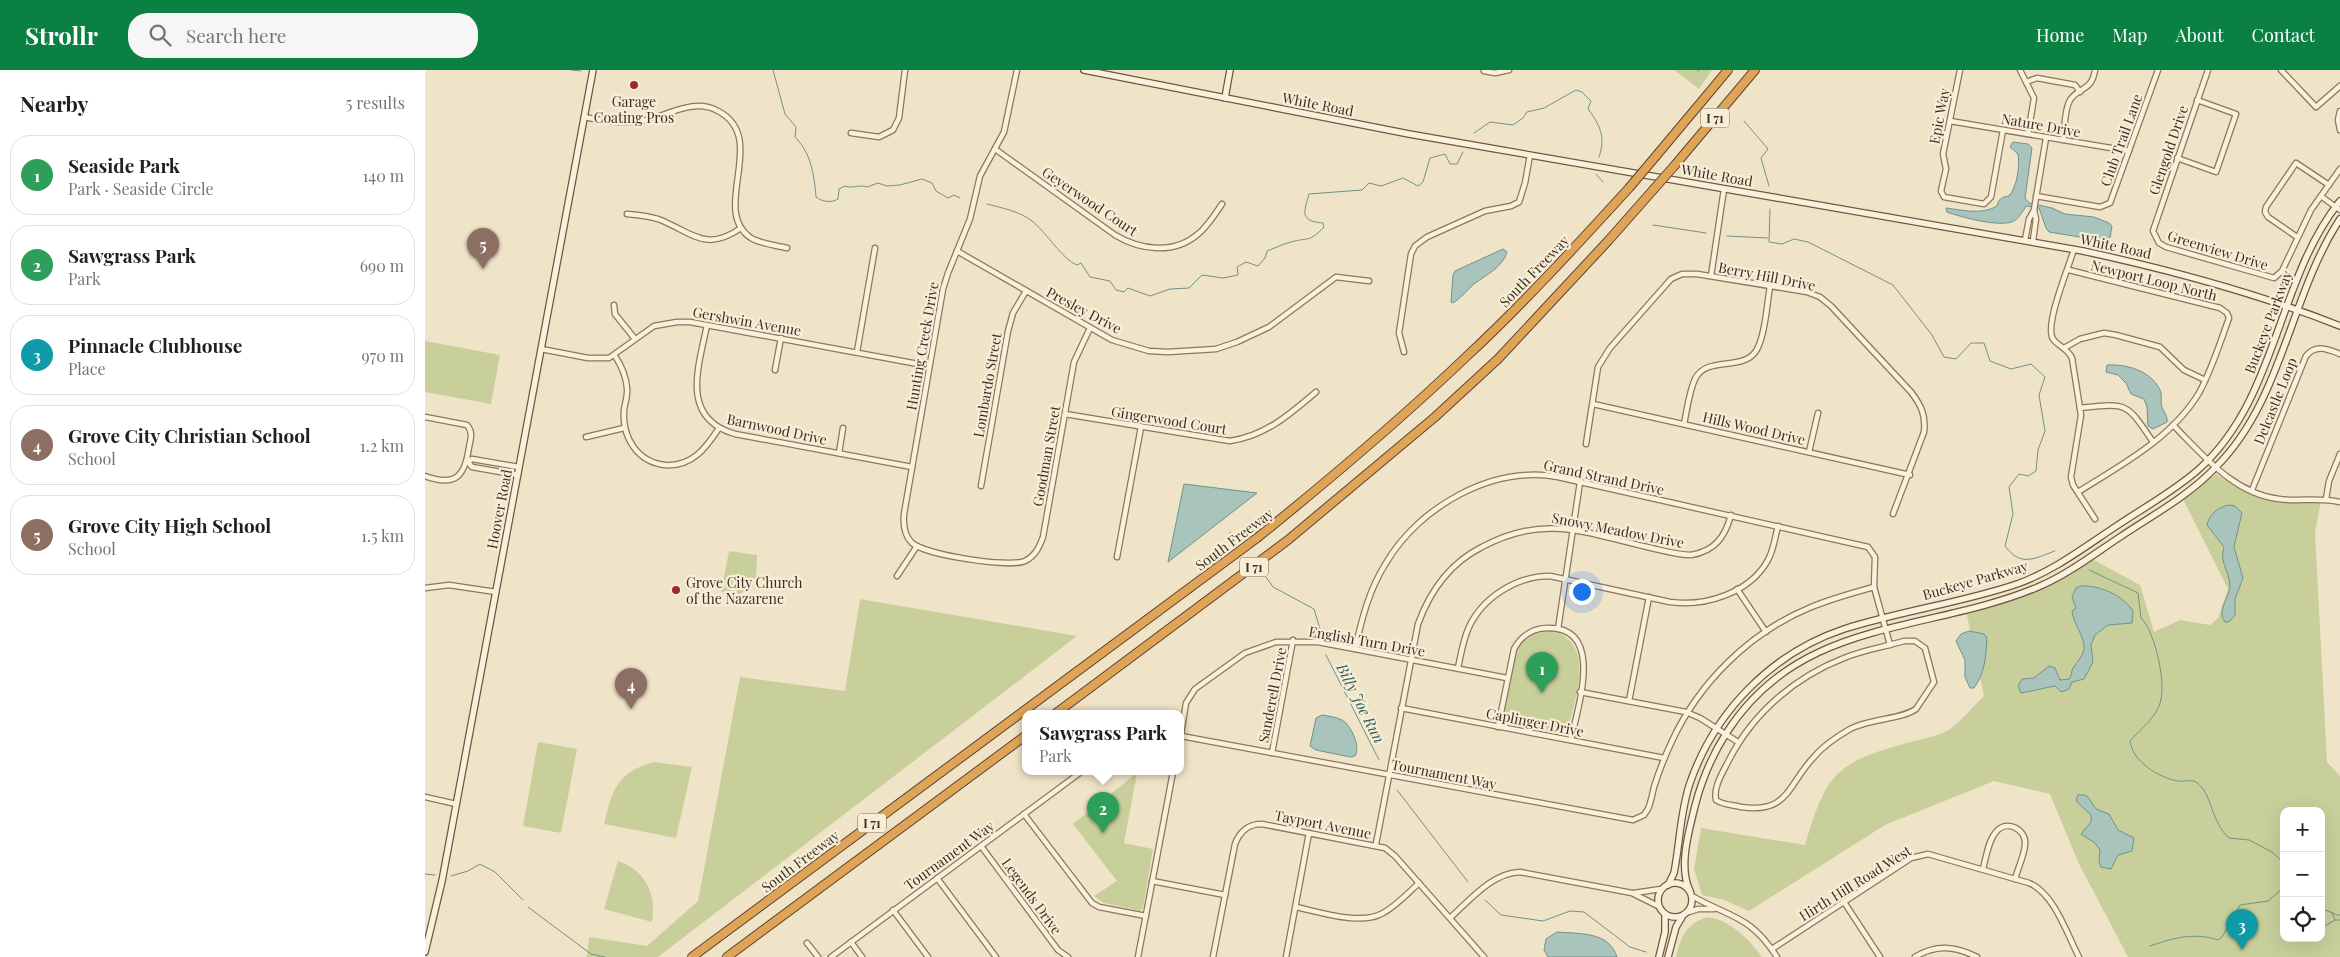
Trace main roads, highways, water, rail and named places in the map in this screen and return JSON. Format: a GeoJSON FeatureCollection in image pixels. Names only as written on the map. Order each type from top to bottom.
{"type":"FeatureCollection","features":[{"type":"Feature","properties":{"kind":"highway","name":"South Freeway"},"geometry":{"type":"LineString","coordinates":[[1025,710],[1257,538],[1334,476],[1420,401],[1549,276],[1629,188],[1728,70]]}},
{"type":"Feature","properties":{"kind":"highway","name":"I 71"},"geometry":{"type":"LineString","coordinates":[[1060,710],[1288,540],[1435,416],[1498,359],[1608,241],[1755,70]]}},
{"type":"Feature","properties":{"kind":"highway","name":"South Freeway"},"geometry":{"type":"LineString","coordinates":[[691,957],[1022,712]]}},
{"type":"Feature","properties":{"kind":"highway","name":"I 71"},"geometry":{"type":"LineString","coordinates":[[727,957],[1022,738]]}},
{"type":"Feature","properties":{"kind":"water"},"geometry":{"type":"Polygon","coordinates":[[[2013,142],[2028,144],[2032,148],[2025,198],[2029,203],[2052,208],[2065,214],[2094,217],[2109,223],[2112,226],[2110,238],[2104,241],[2049,232],[2039,208],[2026,206],[2014,221],[2008,223],[1990,223],[1947,212],[1946,208],[1972,211],[1991,209],[1997,206],[2001,199],[2009,196],[2016,182],[2019,159],[2018,154],[2010,147],[2013,142]]]}},
{"type":"Feature","properties":{"kind":"water"},"geometry":{"type":"Polygon","coordinates":[[[1503,249],[1507,252],[1502,262],[1456,301],[1451,302],[1455,271],[1503,249]]]}},
{"type":"Feature","properties":{"kind":"water"},"geometry":{"type":"Polygon","coordinates":[[[2107,365],[2136,369],[2155,382],[2160,390],[2161,405],[2167,422],[2153,429],[2148,426],[2147,407],[2144,399],[2131,394],[2126,383],[2118,375],[2106,372],[2107,365]]]}},
{"type":"Feature","properties":{"kind":"water"},"geometry":{"type":"Polygon","coordinates":[[[1184,484],[1257,493],[1168,562],[1184,484]]]}},
{"type":"Feature","properties":{"kind":"water"},"geometry":{"type":"Polygon","coordinates":[[[2229,505],[2235,506],[2242,513],[2234,547],[2243,578],[2235,599],[2235,615],[2229,622],[2225,622],[2222,613],[2230,585],[2223,562],[2224,547],[2207,525],[2210,517],[2215,512],[2229,505]]]}},
{"type":"Feature","properties":{"kind":"water"},"geometry":{"type":"Polygon","coordinates":[[[2081,586],[2103,589],[2123,600],[2133,611],[2132,623],[2108,625],[2095,635],[2091,645],[2093,662],[2084,679],[2072,682],[2069,689],[2061,692],[2055,686],[2021,693],[2018,686],[2022,679],[2034,678],[2049,666],[2055,668],[2060,680],[2070,678],[2073,668],[2084,650],[2083,641],[2072,611],[2076,608],[2072,597],[2076,588],[2081,586]]]}},
{"type":"Feature","properties":{"kind":"water"},"geometry":{"type":"Polygon","coordinates":[[[1969,631],[1984,634],[1987,638],[1983,670],[1974,688],[1970,688],[1965,677],[1965,660],[1956,641],[1961,634],[1969,631]]]}},
{"type":"Feature","properties":{"kind":"water"},"geometry":{"type":"Polygon","coordinates":[[[1322,715],[1340,719],[1349,726],[1357,747],[1355,756],[1350,757],[1316,750],[1310,746],[1316,718],[1322,715]]]}},
{"type":"Feature","properties":{"kind":"water"},"geometry":{"type":"Polygon","coordinates":[[[2078,795],[2088,797],[2096,809],[2109,814],[2118,830],[2134,838],[2132,851],[2118,855],[2111,869],[2101,867],[2099,862],[2100,850],[2095,843],[2081,834],[2091,822],[2091,815],[2076,801],[2078,795]]]}},
{"type":"Feature","properties":{"kind":"water"},"geometry":{"type":"Polygon","coordinates":[[[1557,932],[1584,934],[1600,938],[1607,942],[1617,957],[1548,957],[1544,950],[1546,939],[1557,932]]]}},
{"type":"Feature","properties":{"kind":"waterway"},"geometry":{"type":"LineString","coordinates":[[571,70],[581,71]]}},
{"type":"Feature","properties":{"kind":"waterway"},"geometry":{"type":"LineString","coordinates":[[773,70],[785,114],[796,127],[795,137],[808,157],[818,199],[836,200],[838,199],[839,189],[845,186],[867,187],[878,183],[887,186],[900,185],[922,179],[932,183],[936,191],[948,198],[954,195],[960,198]]}},
{"type":"Feature","properties":{"kind":"waterway"},"geometry":{"type":"LineString","coordinates":[[1474,133],[1490,122],[1513,125],[1523,118],[1527,112],[1544,108],[1576,90],[1582,92],[1591,101],[1588,109],[1596,120],[1602,137],[1599,157]]}},
{"type":"Feature","properties":{"kind":"waterway"},"geometry":{"type":"LineString","coordinates":[[1744,121],[1768,149],[1761,158],[1769,186]]}},
{"type":"Feature","properties":{"kind":"waterway"},"geometry":{"type":"LineString","coordinates":[[987,204],[1016,212],[1032,221],[1066,258],[1077,265],[1081,263],[1090,277],[1110,281],[1116,290],[1124,292],[1128,288],[1150,296],[1170,289],[1189,288],[1202,275],[1223,278],[1238,275],[1237,267],[1246,262],[1258,266],[1265,258],[1267,251],[1288,243],[1308,239],[1315,235],[1324,227],[1323,223],[1310,220],[1305,214],[1309,194],[1362,190],[1369,183],[1381,186],[1403,178],[1418,186],[1423,182],[1430,158],[1445,154],[1450,164],[1457,164],[1463,152]]}},
{"type":"Feature","properties":{"kind":"waterway"},"geometry":{"type":"LineString","coordinates":[[1596,174],[1603,182]]}},
{"type":"Feature","properties":{"kind":"waterway"},"geometry":{"type":"LineString","coordinates":[[1770,209],[1769,242],[1782,244],[1794,239],[1808,242],[1893,285],[1932,335],[1944,357],[1956,359],[1971,343],[1984,343],[1990,361],[2011,369],[2031,364],[2045,377],[2039,395],[2045,431],[2038,450],[2036,471],[2028,476],[2019,474],[2009,487],[2013,514],[2005,546],[2016,557],[2022,559],[2034,558],[2055,551]]}},
{"type":"Feature","properties":{"kind":"waterway"},"geometry":{"type":"LineString","coordinates":[[1653,225],[1706,233]]}},
{"type":"Feature","properties":{"kind":"waterway"},"geometry":{"type":"LineString","coordinates":[[1727,236],[1768,238]]}},
{"type":"Feature","properties":{"kind":"waterway","name":"Billy Joe Run"},"geometry":{"type":"LineString","coordinates":[[1230,532],[1234,536]]}},
{"type":"Feature","properties":{"kind":"waterway"},"geometry":{"type":"LineString","coordinates":[[2089,570],[2138,593],[2141,618],[2151,635],[2159,660],[2162,686],[2159,706],[2153,717],[2130,741],[2136,755],[2141,762],[2163,776],[2178,781],[2196,782],[2206,793],[2218,824],[2229,838],[2249,840],[2272,852],[2280,859]]}},
{"type":"Feature","properties":{"kind":"waterway","name":"Billy Joe Run"},"geometry":{"type":"LineString","coordinates":[[1266,577],[1273,587],[1314,609],[1320,629]]}},
{"type":"Feature","properties":{"kind":"waterway","name":"Billy Joe Run"},"geometry":{"type":"LineString","coordinates":[[1326,655],[1379,760]]}},
{"type":"Feature","properties":{"kind":"waterway","name":"Billy Joe Run"},"geometry":{"type":"LineString","coordinates":[[1397,790],[1468,882]]}},
{"type":"Feature","properties":{"kind":"waterway"},"geometry":{"type":"LineString","coordinates":[[451,876],[468,871],[480,864],[495,872],[523,900]]}},
{"type":"Feature","properties":{"kind":"waterway"},"geometry":{"type":"LineString","coordinates":[[425,874],[435,875]]}},
{"type":"Feature","properties":{"kind":"waterway"},"geometry":{"type":"LineString","coordinates":[[2150,946],[2175,938],[2192,936],[2218,940],[2222,937],[2240,905],[2268,901],[2280,890]]}},
{"type":"Feature","properties":{"kind":"waterway","name":"Billy Joe Run"},"geometry":{"type":"LineString","coordinates":[[1485,900],[1501,915],[1543,921],[1570,911],[1584,912],[1630,947],[1646,952]]}},
{"type":"Feature","properties":{"kind":"waterway"},"geometry":{"type":"LineString","coordinates":[[528,907],[591,954],[605,957]]}},
{"type":"Feature","properties":{"kind":"waterway"},"geometry":{"type":"LineString","coordinates":[[2325,910],[2340,915]]}},
{"type":"Feature","properties":{"kind":"waterway"},"geometry":{"type":"LineString","coordinates":[[2332,912],[2335,920],[2340,920]]}},
{"type":"Feature","properties":{"kind":"waterway"},"geometry":{"type":"LineString","coordinates":[[2325,926],[2335,920]]}},
{"type":"Feature","properties":{"kind":"place","name":"Garage Coating Pros"},"geometry":{"type":"Point","coordinates":[634,85]}},
{"type":"Feature","properties":{"kind":"place","name":"Grove City High School"},"geometry":{"type":"Point","coordinates":[483,269]}},
{"type":"Feature","properties":{"kind":"place","name":"Grove City Church of the Nazarene"},"geometry":{"type":"Point","coordinates":[676,590]}},
{"type":"Feature","properties":{"kind":"place","name":"Seaside Park"},"geometry":{"type":"Point","coordinates":[1542,693]}},
{"type":"Feature","properties":{"kind":"place","name":"Grove City Christian School"},"geometry":{"type":"Point","coordinates":[631,709]}},
{"type":"Feature","properties":{"kind":"place","name":"Sawgrass Park"},"geometry":{"type":"Point","coordinates":[1103,833]}},
{"type":"Feature","properties":{"kind":"place","name":"Pinnacle Clubhouse"},"geometry":{"type":"Point","coordinates":[2242,950]}}]}
